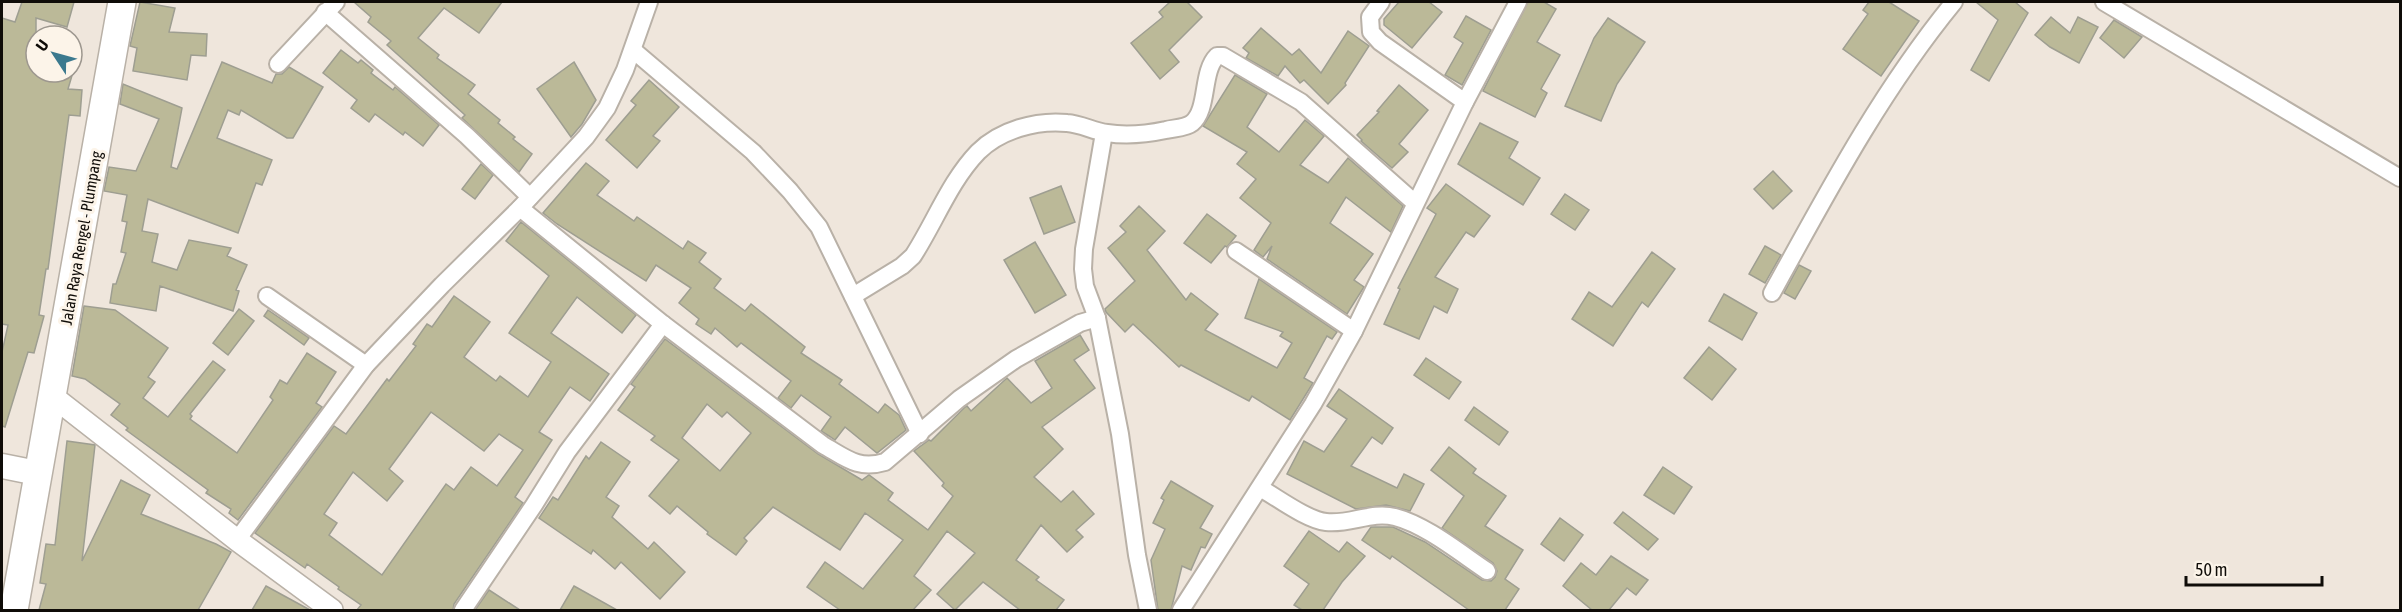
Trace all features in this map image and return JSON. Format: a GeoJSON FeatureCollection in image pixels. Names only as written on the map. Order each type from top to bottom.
{"type":"FeatureCollection","features":[{"type":"Feature","properties":{"kind":"main road","name":"Jalan Raya Rengel - Plumpang"},"geometry":{"type":"LineString","coordinates":[[15,610],[37,473],[122,2]]}},
{"type":"Feature","properties":{"kind":"main road"},"geometry":{"type":"LineString","coordinates":[[2,466],[37,473]]}},
{"type":"Feature","properties":{"kind":"street"},"geometry":{"type":"LineString","coordinates":[[237,540],[366,365],[525,203],[586,137],[607,108],[633,50],[649,2]]}},
{"type":"Feature","properties":{"kind":"street"},"geometry":{"type":"LineString","coordinates":[[1381,2],[1370,17],[1371,32],[1380,42],[1465,102]]}},
{"type":"Feature","properties":{"kind":"street"},"geometry":{"type":"LineString","coordinates":[[1181,610],[1313,404],[1354,331],[1465,102],[1518,2]]}},
{"type":"Feature","properties":{"kind":"street"},"geometry":{"type":"LineString","coordinates":[[1772,293],[1836,176],[1886,95],[1954,2]]}},
{"type":"Feature","properties":{"kind":"street"},"geometry":{"type":"LineString","coordinates":[[2104,2],[2400,177]]}},
{"type":"Feature","properties":{"kind":"street"},"geometry":{"type":"LineString","coordinates":[[278,64],[331,7],[466,136],[525,203],[663,324],[823,445],[850,461],[870,467],[885,462],[968,393],[1016,359],[1089,320]]}},
{"type":"Feature","properties":{"kind":"street"},"geometry":{"type":"LineString","coordinates":[[633,50],[753,152],[790,191],[819,227],[867,330],[920,434]]}},
{"type":"Feature","properties":{"kind":"street"},"geometry":{"type":"LineString","coordinates":[[853,296],[902,266],[913,256],[960,174],[979,151],[1004,133],[1027,127],[1066,123],[1122,135],[1156,132],[1193,123],[1200,111],[1213,60],[1217,56],[1223,56],[1276,85],[1301,102],[1350,143],[1415,203]]}},
{"type":"Feature","properties":{"kind":"street"},"geometry":{"type":"LineString","coordinates":[[1098,130],[1083,270],[1089,320],[1120,434],[1137,555],[1148,610]]}},
{"type":"Feature","properties":{"kind":"street"},"geometry":{"type":"LineString","coordinates":[[1236,251],[1354,331]]}},
{"type":"Feature","properties":{"kind":"street"},"geometry":{"type":"LineString","coordinates":[[267,296],[366,365]]}},
{"type":"Feature","properties":{"kind":"street"},"geometry":{"type":"LineString","coordinates":[[463,610],[567,452],[663,324]]}},
{"type":"Feature","properties":{"kind":"street"},"geometry":{"type":"LineString","coordinates":[[51,395],[237,540],[332,610]]}},
{"type":"Feature","properties":{"kind":"street"},"geometry":{"type":"LineString","coordinates":[[1260,488],[1315,519],[1326,522],[1374,515],[1396,517],[1415,525],[1487,571]]}},
{"type":"Feature","properties":{"kind":"building"},"geometry":{"type":"Polygon","coordinates":[[[22,2],[74,2],[68,24],[57,24],[36,18],[36,24],[24,24],[24,84],[69,84],[68,89],[82,90],[80,116],[69,115],[48,269],[46,269],[39,315],[44,316],[34,353],[28,352],[5,427],[2,426],[2,352],[8,325],[2,324],[2,18],[15,22],[22,2]]]}},
{"type":"Feature","properties":{"kind":"building"},"geometry":{"type":"Polygon","coordinates":[[[140,2],[175,8],[169,32],[207,34],[206,56],[191,55],[187,80],[133,71],[137,48],[130,46],[140,2]]]}},
{"type":"Feature","properties":{"kind":"building"},"geometry":{"type":"Polygon","coordinates":[[[354,2],[502,2],[479,33],[444,8],[418,38],[439,55],[437,58],[475,85],[468,94],[500,120],[498,123],[515,137],[513,139],[532,154],[519,172],[462,118],[465,115],[387,45],[391,41],[368,22],[371,17],[354,2]]]}},
{"type":"Feature","properties":{"kind":"building"},"geometry":{"type":"Polygon","coordinates":[[[1170,2],[1187,2],[1202,17],[1169,50],[1179,62],[1160,79],[1131,43],[1163,17],[1159,12],[1170,2]]]}},
{"type":"Feature","properties":{"kind":"building"},"geometry":{"type":"Polygon","coordinates":[[[1399,2],[1429,2],[1442,12],[1412,48],[1384,25],[1384,19],[1399,2]]]}},
{"type":"Feature","properties":{"kind":"building"},"geometry":{"type":"Polygon","coordinates":[[[1528,2],[1544,2],[1556,9],[1537,42],[1560,55],[1541,89],[1547,93],[1535,117],[1483,91],[1528,2]]]}},
{"type":"Feature","properties":{"kind":"building"},"geometry":{"type":"Polygon","coordinates":[[[1869,2],[1889,2],[1919,21],[1881,76],[1843,49],[1868,14],[1863,10],[1869,2]]]}},
{"type":"Feature","properties":{"kind":"building"},"geometry":{"type":"Polygon","coordinates":[[[1976,2],[2015,2],[2028,13],[1989,81],[1971,70],[1998,20],[1976,2]]]}},
{"type":"Feature","properties":{"kind":"building"},"geometry":{"type":"Polygon","coordinates":[[[1466,16],[1491,30],[1462,85],[1445,75],[1463,43],[1454,37],[1466,16]]]}},
{"type":"Feature","properties":{"kind":"building"},"geometry":{"type":"Polygon","coordinates":[[[2051,17],[2070,33],[2078,17],[2098,27],[2079,63],[2050,47],[2035,35],[2051,17]]]}},
{"type":"Feature","properties":{"kind":"building"},"geometry":{"type":"Polygon","coordinates":[[[1608,18],[1645,42],[1617,84],[1601,121],[1565,106],[1594,38],[1608,18]]]}},
{"type":"Feature","properties":{"kind":"building"},"geometry":{"type":"Polygon","coordinates":[[[2114,20],[2142,37],[2124,58],[2100,38],[2114,20]]]}},
{"type":"Feature","properties":{"kind":"building"},"geometry":{"type":"Polygon","coordinates":[[[1261,28],[1292,55],[1299,49],[1321,73],[1348,31],[1369,46],[1345,83],[1346,85],[1328,104],[1304,80],[1300,83],[1285,66],[1278,76],[1246,58],[1249,53],[1243,48],[1261,28]]]}},
{"type":"Feature","properties":{"kind":"building"},"geometry":{"type":"Polygon","coordinates":[[[341,50],[358,63],[361,60],[373,70],[371,73],[393,90],[395,87],[439,125],[423,146],[405,132],[403,135],[375,114],[369,122],[351,108],[357,100],[323,73],[341,50]]]}},
{"type":"Feature","properties":{"kind":"building"},"geometry":{"type":"Polygon","coordinates":[[[222,62],[272,83],[276,74],[282,74],[289,67],[323,87],[293,138],[287,138],[241,110],[239,115],[228,110],[217,138],[272,160],[262,185],[256,183],[238,233],[148,199],[142,231],[158,234],[152,262],[177,270],[189,240],[231,248],[227,256],[247,265],[236,290],[239,291],[233,311],[160,286],[156,311],[110,303],[113,284],[116,284],[126,253],[121,252],[127,222],[122,221],[127,195],[104,191],[109,167],[136,171],[159,119],[120,104],[123,84],[182,108],[171,167],[177,169],[222,62]]]}},
{"type":"Feature","properties":{"kind":"building"},"geometry":{"type":"Polygon","coordinates":[[[574,62],[596,100],[582,124],[571,137],[537,89],[574,62]]]}},
{"type":"Feature","properties":{"kind":"building"},"geometry":{"type":"Polygon","coordinates":[[[1235,75],[1267,94],[1247,127],[1279,152],[1305,120],[1324,136],[1300,165],[1328,183],[1348,158],[1403,206],[1391,232],[1346,197],[1330,223],[1373,254],[1354,280],[1364,287],[1347,314],[1267,259],[1272,246],[1263,257],[1254,250],[1271,223],[1240,198],[1256,179],[1237,164],[1247,152],[1203,126],[1235,75]]]}},
{"type":"Feature","properties":{"kind":"building"},"geometry":{"type":"Polygon","coordinates":[[[649,80],[679,107],[653,136],[660,141],[637,168],[606,140],[636,105],[631,101],[649,80]]]}},
{"type":"Feature","properties":{"kind":"building"},"geometry":{"type":"Polygon","coordinates":[[[1399,85],[1428,110],[1399,144],[1408,152],[1392,168],[1357,135],[1379,112],[1377,111],[1399,85]]]}},
{"type":"Feature","properties":{"kind":"building"},"geometry":{"type":"Polygon","coordinates":[[[1480,123],[1518,142],[1509,158],[1540,178],[1523,205],[1458,164],[1480,123]]]}},
{"type":"Feature","properties":{"kind":"building"},"geometry":{"type":"Polygon","coordinates":[[[586,163],[609,181],[597,195],[634,221],[637,217],[683,249],[688,241],[706,253],[699,262],[721,279],[714,288],[745,311],[751,304],[805,347],[801,353],[842,380],[839,384],[878,413],[885,404],[899,415],[906,430],[877,453],[845,427],[835,440],[821,431],[831,417],[801,395],[791,408],[778,398],[791,381],[741,343],[737,347],[715,328],[711,334],[696,324],[699,319],[679,303],[691,288],[656,265],[646,281],[543,213],[586,163]]]}},
{"type":"Feature","properties":{"kind":"building"},"geometry":{"type":"Polygon","coordinates":[[[481,164],[493,175],[475,199],[462,189],[481,164]]]}},
{"type":"Feature","properties":{"kind":"building"},"geometry":{"type":"Polygon","coordinates":[[[1773,171],[1792,191],[1773,209],[1754,189],[1773,171]]]}},
{"type":"Feature","properties":{"kind":"building"},"geometry":{"type":"Polygon","coordinates":[[[1446,184],[1490,216],[1474,237],[1466,232],[1435,277],[1458,289],[1447,313],[1434,306],[1419,339],[1384,324],[1400,289],[1398,288],[1436,214],[1427,208],[1446,184]]]}},
{"type":"Feature","properties":{"kind":"building"},"geometry":{"type":"Polygon","coordinates":[[[1061,186],[1075,222],[1044,234],[1030,198],[1061,186]]]}},
{"type":"Feature","properties":{"kind":"building"},"geometry":{"type":"Polygon","coordinates":[[[1565,194],[1589,210],[1575,230],[1551,214],[1565,194]]]}},
{"type":"Feature","properties":{"kind":"building"},"geometry":{"type":"Polygon","coordinates":[[[1139,206],[1165,231],[1147,250],[1186,300],[1191,293],[1218,314],[1205,330],[1277,368],[1292,343],[1280,336],[1283,332],[1245,318],[1259,279],[1337,332],[1332,339],[1327,336],[1304,378],[1313,383],[1290,420],[1252,396],[1249,401],[1181,365],[1179,367],[1133,324],[1125,332],[1106,312],[1105,309],[1135,281],[1108,248],[1126,232],[1120,226],[1139,206]]]}},
{"type":"Feature","properties":{"kind":"building"},"geometry":{"type":"Polygon","coordinates":[[[1207,214],[1236,236],[1211,263],[1184,243],[1207,214]]]}},
{"type":"Feature","properties":{"kind":"building"},"geometry":{"type":"Polygon","coordinates":[[[521,222],[636,315],[622,333],[577,297],[551,333],[609,374],[590,401],[570,387],[539,432],[552,440],[515,497],[523,503],[454,604],[453,610],[357,610],[361,605],[338,589],[339,587],[307,564],[305,568],[255,533],[334,426],[346,434],[387,379],[389,381],[416,346],[413,344],[427,324],[432,327],[454,296],[490,322],[464,357],[496,381],[500,376],[528,397],[551,362],[509,333],[549,276],[506,241],[521,222]],[[431,412],[389,469],[403,481],[387,501],[353,472],[324,514],[337,523],[329,535],[382,575],[446,484],[454,490],[471,467],[497,486],[523,450],[499,434],[484,451],[431,412]]]}},
{"type":"Feature","properties":{"kind":"building"},"geometry":{"type":"Polygon","coordinates":[[[1035,242],[1066,295],[1035,313],[1004,260],[1035,242]]]}},
{"type":"Feature","properties":{"kind":"building"},"geometry":{"type":"Polygon","coordinates":[[[1765,246],[1781,255],[1765,283],[1749,274],[1765,246]]]}},
{"type":"Feature","properties":{"kind":"building"},"geometry":{"type":"Polygon","coordinates":[[[1652,252],[1675,269],[1648,307],[1642,302],[1613,346],[1572,319],[1589,292],[1612,307],[1652,252]]]}},
{"type":"Feature","properties":{"kind":"building"},"geometry":{"type":"Polygon","coordinates":[[[1799,265],[1811,271],[1795,299],[1784,293],[1799,265]]]}},
{"type":"Feature","properties":{"kind":"building"},"geometry":{"type":"Polygon","coordinates":[[[1724,294],[1757,313],[1742,340],[1709,321],[1724,294]]]}},
{"type":"Feature","properties":{"kind":"building"},"geometry":{"type":"Polygon","coordinates":[[[84,306],[115,310],[168,348],[148,377],[155,382],[143,398],[168,417],[213,361],[225,370],[190,414],[192,416],[190,419],[237,453],[273,400],[270,397],[280,380],[287,384],[307,353],[336,372],[316,403],[322,407],[238,520],[229,513],[231,509],[206,493],[208,490],[126,430],[128,428],[111,415],[120,404],[85,379],[72,376],[84,306]]]}},
{"type":"Feature","properties":{"kind":"building"},"geometry":{"type":"Polygon","coordinates":[[[239,309],[254,321],[228,355],[213,343],[239,309]]]}},
{"type":"Feature","properties":{"kind":"building"},"geometry":{"type":"Polygon","coordinates":[[[268,310],[309,338],[304,345],[264,316],[268,310]]]}},
{"type":"Feature","properties":{"kind":"building"},"geometry":{"type":"Polygon","coordinates":[[[1080,335],[1089,350],[1074,360],[1095,388],[1042,427],[1063,449],[1034,477],[1061,502],[1073,491],[1094,514],[1076,530],[1083,537],[1067,552],[1041,525],[1016,560],[1039,577],[1036,580],[1064,600],[1056,610],[1020,610],[983,582],[955,610],[937,594],[975,553],[947,531],[914,576],[931,590],[913,610],[840,610],[807,587],[825,562],[863,589],[903,540],[865,513],[840,550],[773,507],[744,538],[747,541],[736,555],[707,534],[708,532],[677,506],[670,514],[649,496],[679,460],[651,440],[655,436],[618,410],[635,387],[631,384],[665,339],[818,454],[862,480],[869,475],[893,493],[888,500],[928,530],[953,496],[914,451],[929,440],[931,441],[965,407],[967,406],[971,411],[1007,378],[1031,403],[1052,388],[1035,361],[1080,335]],[[707,404],[682,438],[720,471],[751,433],[727,412],[722,417],[707,404]]]}},
{"type":"Feature","properties":{"kind":"building"},"geometry":{"type":"Polygon","coordinates":[[[1709,347],[1736,369],[1712,400],[1684,378],[1709,347]]]}},
{"type":"Feature","properties":{"kind":"building"},"geometry":{"type":"Polygon","coordinates":[[[1426,358],[1461,382],[1449,399],[1414,375],[1426,358]]]}},
{"type":"Feature","properties":{"kind":"building"},"geometry":{"type":"Polygon","coordinates":[[[1339,389],[1393,428],[1382,444],[1372,437],[1351,466],[1397,488],[1404,474],[1424,484],[1410,511],[1386,505],[1356,509],[1287,474],[1304,441],[1324,452],[1347,419],[1327,406],[1339,389]]]}},
{"type":"Feature","properties":{"kind":"building"},"geometry":{"type":"Polygon","coordinates":[[[1474,407],[1508,432],[1499,445],[1465,420],[1474,407]]]}},
{"type":"Feature","properties":{"kind":"building"},"geometry":{"type":"Polygon","coordinates":[[[67,441],[95,445],[82,561],[121,480],[150,495],[141,514],[231,552],[198,610],[39,610],[46,584],[40,583],[46,544],[55,545],[67,441]]]}},
{"type":"Feature","properties":{"kind":"building"},"geometry":{"type":"Polygon","coordinates":[[[601,442],[630,462],[606,497],[619,506],[612,517],[648,549],[654,542],[685,572],[660,599],[621,562],[615,569],[593,550],[591,554],[539,518],[553,497],[558,500],[586,456],[589,459],[601,442]]]}},
{"type":"Feature","properties":{"kind":"building"},"geometry":{"type":"Polygon","coordinates":[[[1449,447],[1476,469],[1473,473],[1506,496],[1485,526],[1523,550],[1505,579],[1519,589],[1505,610],[1469,610],[1392,556],[1390,559],[1362,540],[1371,527],[1393,527],[1425,542],[1482,580],[1491,581],[1495,577],[1497,571],[1493,563],[1442,528],[1464,496],[1431,470],[1449,447]]]}},
{"type":"Feature","properties":{"kind":"building"},"geometry":{"type":"Polygon","coordinates":[[[1663,467],[1692,487],[1674,514],[1644,495],[1663,467]]]}},
{"type":"Feature","properties":{"kind":"building"},"geometry":{"type":"Polygon","coordinates":[[[1171,481],[1213,506],[1200,528],[1212,534],[1205,548],[1201,547],[1191,570],[1182,566],[1171,610],[1158,610],[1151,560],[1165,529],[1153,523],[1164,500],[1161,498],[1171,481]]]}},
{"type":"Feature","properties":{"kind":"building"},"geometry":{"type":"Polygon","coordinates":[[[1623,512],[1658,539],[1648,550],[1614,523],[1623,512]]]}},
{"type":"Feature","properties":{"kind":"building"},"geometry":{"type":"Polygon","coordinates":[[[1560,518],[1583,535],[1564,561],[1541,544],[1560,518]]]}},
{"type":"Feature","properties":{"kind":"building"},"geometry":{"type":"Polygon","coordinates":[[[1309,531],[1339,552],[1347,542],[1365,556],[1342,582],[1323,610],[1302,610],[1294,605],[1309,584],[1284,566],[1309,531]]]}},
{"type":"Feature","properties":{"kind":"building"},"geometry":{"type":"Polygon","coordinates":[[[1611,556],[1648,580],[1636,595],[1627,588],[1609,610],[1592,610],[1563,586],[1581,563],[1596,575],[1611,556]]]}},
{"type":"Feature","properties":{"kind":"building"},"geometry":{"type":"Polygon","coordinates":[[[266,586],[310,610],[252,610],[266,586]]]}},
{"type":"Feature","properties":{"kind":"building"},"geometry":{"type":"Polygon","coordinates":[[[574,586],[617,610],[560,610],[574,586]]]}},
{"type":"Feature","properties":{"kind":"building"},"geometry":{"type":"Polygon","coordinates":[[[489,590],[520,610],[475,610],[489,590]]]}}]}
